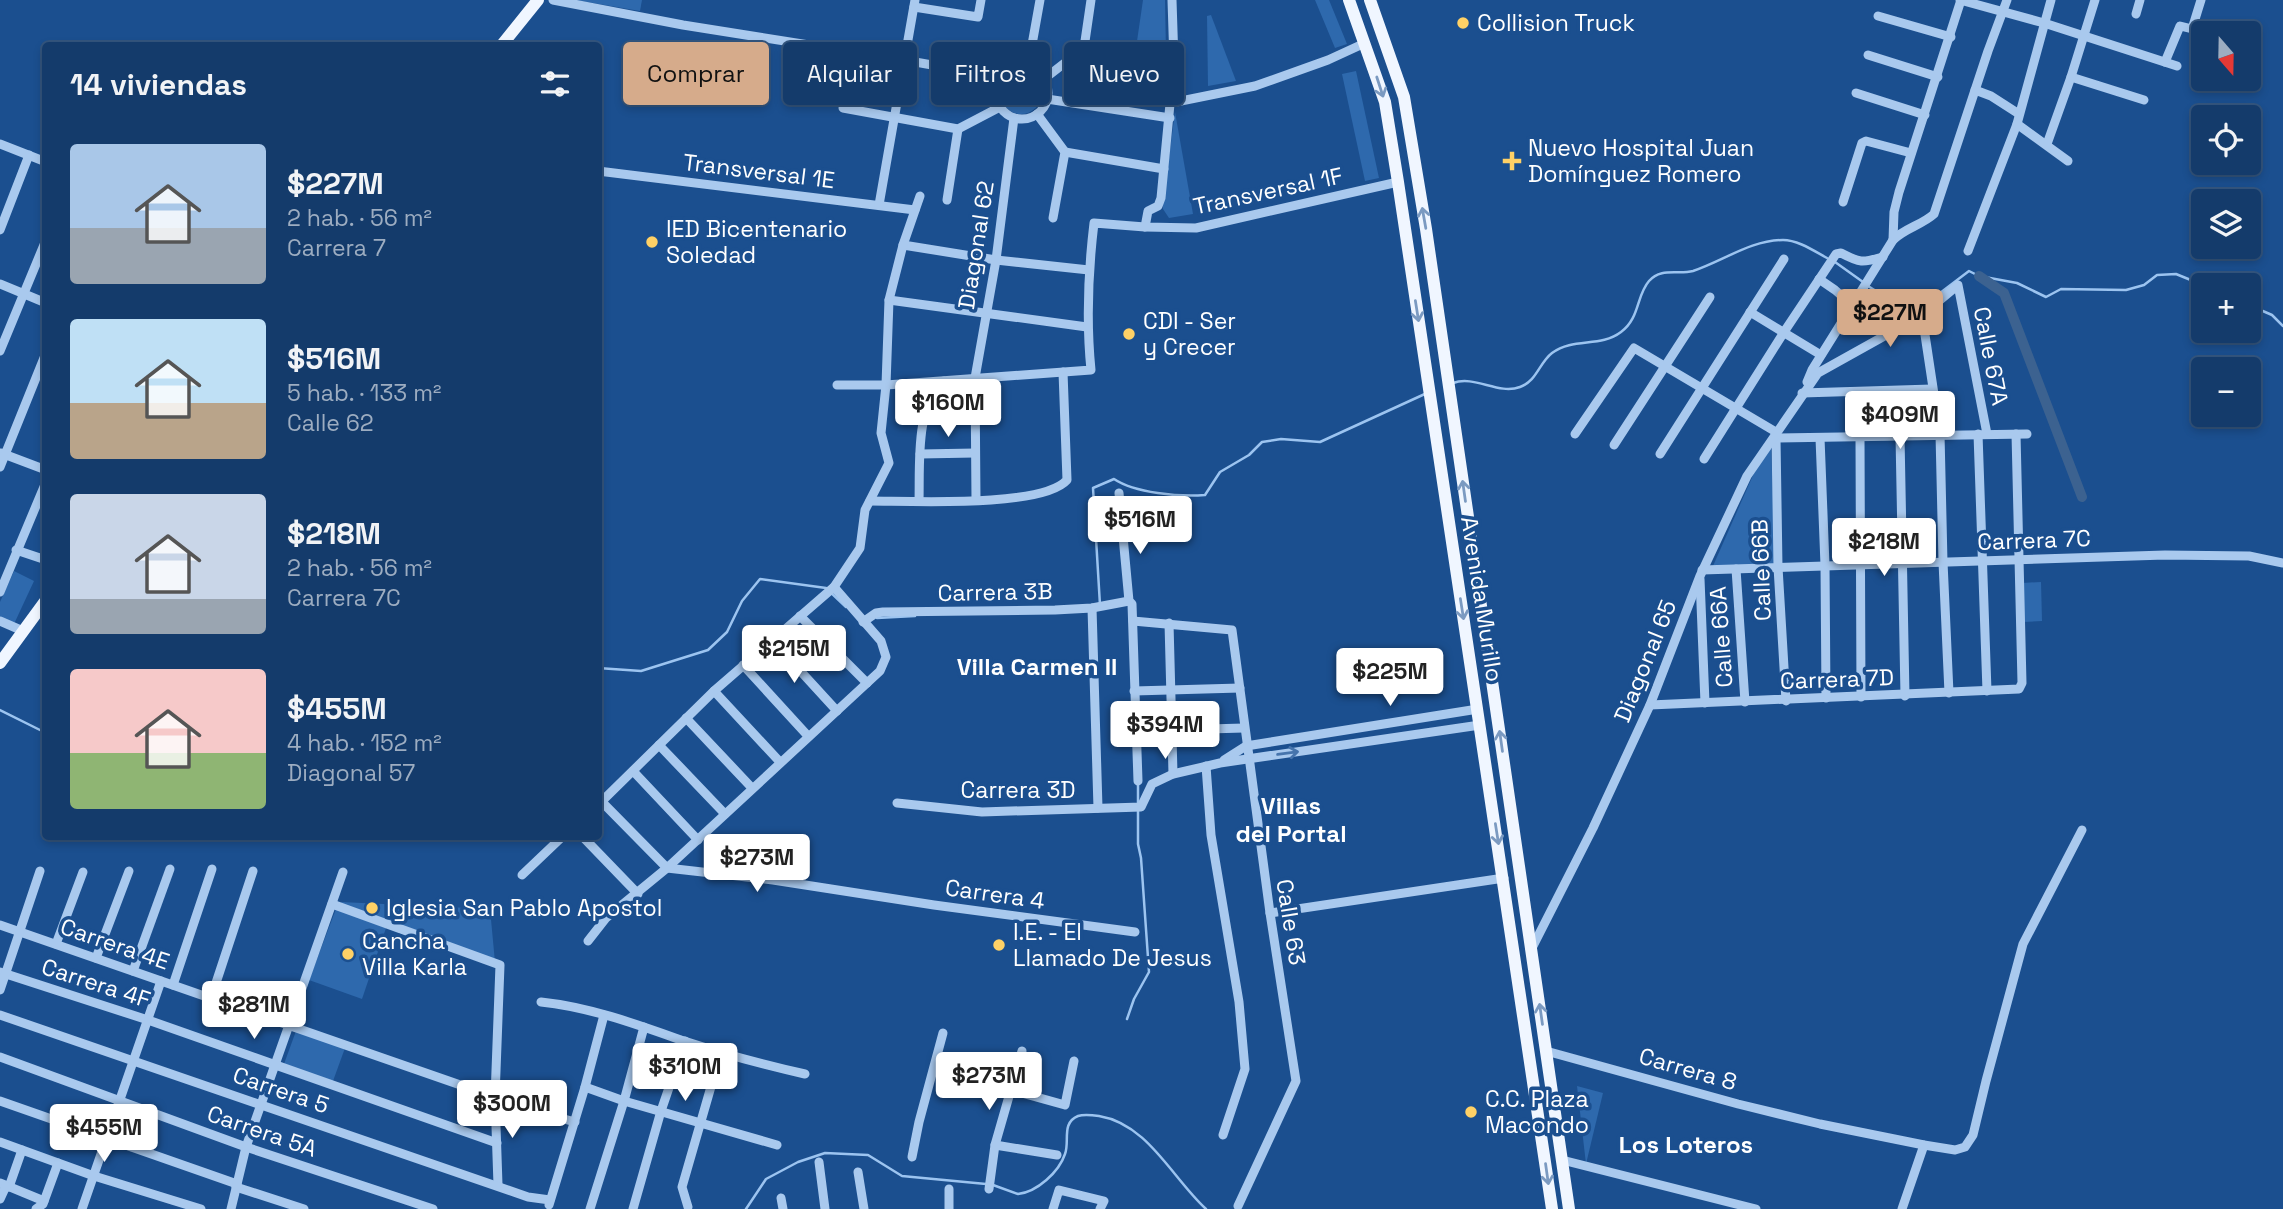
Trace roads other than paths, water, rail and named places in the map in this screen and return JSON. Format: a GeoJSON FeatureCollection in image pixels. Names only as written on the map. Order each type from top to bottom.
{"type":"FeatureCollection","features":[{"type":"Feature","properties":{"kind":"main road"},"geometry":{"type":"LineString","coordinates":[[504,42],[538,0]]}},
{"type":"Feature","properties":{"kind":"main road","name":"Avenida Murillo"},"geometry":{"type":"LineString","coordinates":[[1349,0],[1385,102],[1552,1209]]}},
{"type":"Feature","properties":{"kind":"main road","name":"Avenida Murillo"},"geometry":{"type":"LineString","coordinates":[[1370,0],[1404,97],[1428,243],[1569,1209]]}},
{"type":"Feature","properties":{"kind":"main road"},"geometry":{"type":"LineString","coordinates":[[0,663],[42,605]]}},
{"type":"Feature","properties":{"kind":"street"},"geometry":{"type":"LineString","coordinates":[[552,0],[790,42]]}},
{"type":"Feature","properties":{"kind":"street"},"geometry":{"type":"LineString","coordinates":[[907,42],[914,3],[978,17],[981,0]]}},
{"type":"Feature","properties":{"kind":"street"},"geometry":{"type":"LineString","coordinates":[[1032,42],[1040,0]]}},
{"type":"Feature","properties":{"kind":"street"},"geometry":{"type":"LineString","coordinates":[[1085,42],[1091,0]]}},
{"type":"Feature","properties":{"kind":"street"},"geometry":{"type":"LineString","coordinates":[[1172,0],[1173,42]]}},
{"type":"Feature","properties":{"kind":"street"},"geometry":{"type":"LineString","coordinates":[[1893,240],[1894,212],[1961,0],[2044,23],[2178,66]]}},
{"type":"Feature","properties":{"kind":"street"},"geometry":{"type":"LineString","coordinates":[[1802,393],[1821,355],[1893,240],[1934,214],[2007,0]]}},
{"type":"Feature","properties":{"kind":"street"},"geometry":{"type":"LineString","coordinates":[[1968,251],[2018,119],[2051,0]]}},
{"type":"Feature","properties":{"kind":"street"},"geometry":{"type":"LineString","coordinates":[[2047,144],[2095,0]]}},
{"type":"Feature","properties":{"kind":"street"},"geometry":{"type":"LineString","coordinates":[[2136,14],[2140,0]]}},
{"type":"Feature","properties":{"kind":"street"},"geometry":{"type":"LineString","coordinates":[[2194,21],[2201,0]]}},
{"type":"Feature","properties":{"kind":"street"},"geometry":{"type":"LineString","coordinates":[[1878,16],[1951,37]]}},
{"type":"Feature","properties":{"kind":"street"},"geometry":{"type":"LineString","coordinates":[[2165,62],[2178,28],[2180,26],[2191,29]]}},
{"type":"Feature","properties":{"kind":"street"},"geometry":{"type":"LineString","coordinates":[[1184,100],[1255,86],[1328,60],[1365,43]]}},
{"type":"Feature","properties":{"kind":"street"},"geometry":{"type":"LineString","coordinates":[[1868,55],[1938,77]]}},
{"type":"Feature","properties":{"kind":"street"},"geometry":{"type":"LineString","coordinates":[[1050,74],[1064,64]]}},
{"type":"Feature","properties":{"kind":"street"},"geometry":{"type":"LineString","coordinates":[[2071,77],[2144,100]]}},
{"type":"Feature","properties":{"kind":"street"},"geometry":{"type":"LineString","coordinates":[[1975,90],[1991,96],[2068,161]]}},
{"type":"Feature","properties":{"kind":"street"},"geometry":{"type":"LineString","coordinates":[[1856,93],[1926,115]]}},
{"type":"Feature","properties":{"kind":"street"},"geometry":{"type":"LineString","coordinates":[[1050,99],[1170,118]]}},
{"type":"Feature","properties":{"kind":"street"},"geometry":{"type":"LineString","coordinates":[[879,205],[897,105]]}},
{"type":"Feature","properties":{"kind":"street"},"geometry":{"type":"LineString","coordinates":[[843,108],[958,128],[1000,107],[1014,118],[1022,119],[1037,114],[1043,105]]}},
{"type":"Feature","properties":{"kind":"street"},"geometry":{"type":"LineString","coordinates":[[836,385],[944,381],[1091,370],[1087,327],[1094,223],[1145,228],[1148,211],[1160,203],[1171,105]]}},
{"type":"Feature","properties":{"kind":"street"},"geometry":{"type":"LineString","coordinates":[[1037,114],[1065,152],[1164,169]]}},
{"type":"Feature","properties":{"kind":"street","name":"Diagonal 62"},"geometry":{"type":"LineString","coordinates":[[976,500],[975,379],[996,260],[1014,118]]}},
{"type":"Feature","properties":{"kind":"street"},"geometry":{"type":"LineString","coordinates":[[947,200],[958,128]]}},
{"type":"Feature","properties":{"kind":"street"},"geometry":{"type":"LineString","coordinates":[[1843,202],[1863,143],[1866,141],[1911,153]]}},
{"type":"Feature","properties":{"kind":"street"},"geometry":{"type":"LineString","coordinates":[[0,144],[42,160]]}},
{"type":"Feature","properties":{"kind":"street"},"geometry":{"type":"LineString","coordinates":[[1054,218],[1065,152]]}},
{"type":"Feature","properties":{"kind":"street"},"geometry":{"type":"LineString","coordinates":[[0,230],[29,155]]}},
{"type":"Feature","properties":{"kind":"street","name":"Transversal 1E"},"geometry":{"type":"LineString","coordinates":[[602,171],[915,210]]}},
{"type":"Feature","properties":{"kind":"street","name":"Transversal 1F"},"geometry":{"type":"LineString","coordinates":[[1145,228],[1196,228],[1398,182]]}},
{"type":"Feature","properties":{"kind":"street"},"geometry":{"type":"LineString","coordinates":[[602,801],[714,691],[834,586],[860,548],[863,520],[889,463],[881,433],[889,300],[903,245],[920,196]]}},
{"type":"Feature","properties":{"kind":"street"},"geometry":{"type":"LineString","coordinates":[[903,245],[996,260],[1089,270]]}},
{"type":"Feature","properties":{"kind":"street"},"geometry":{"type":"LineString","coordinates":[[0,351],[42,250]]}},
{"type":"Feature","properties":{"kind":"street"},"geometry":{"type":"LineString","coordinates":[[1704,459],[1836,254],[1841,253],[1876,268]]}},
{"type":"Feature","properties":{"kind":"street"},"geometry":{"type":"LineString","coordinates":[[1864,262],[1883,257]]}},
{"type":"Feature","properties":{"kind":"street"},"geometry":{"type":"LineString","coordinates":[[1660,454],[1784,259]]}},
{"type":"Feature","properties":{"kind":"street"},"geometry":{"type":"LineString","coordinates":[[1819,279],[1852,305]]}},
{"type":"Feature","properties":{"kind":"street"},"geometry":{"type":"LineString","coordinates":[[0,285],[42,301]]}},
{"type":"Feature","properties":{"kind":"street","name":"Calle 67A"},"geometry":{"type":"LineString","coordinates":[[1922,315],[1958,285],[1982,434],[1987,691]]}},
{"type":"Feature","properties":{"kind":"street"},"geometry":{"type":"LineString","coordinates":[[1614,445],[1710,297]]}},
{"type":"Feature","properties":{"kind":"street"},"geometry":{"type":"LineString","coordinates":[[889,300],[1087,327]]}},
{"type":"Feature","properties":{"kind":"street"},"geometry":{"type":"LineString","coordinates":[[1750,312],[1821,355]]}},
{"type":"Feature","properties":{"kind":"street"},"geometry":{"type":"LineString","coordinates":[[1802,393],[1818,373],[1833,363],[1922,315],[1940,434],[1942,562],[1949,694]]}},
{"type":"Feature","properties":{"kind":"street"},"geometry":{"type":"LineString","coordinates":[[1575,434],[1634,348],[1736,408],[1775,436],[1860,438],[2027,434]]}},
{"type":"Feature","properties":{"kind":"street"},"geometry":{"type":"LineString","coordinates":[[0,467],[2,453],[42,362]]}},
{"type":"Feature","properties":{"kind":"street"},"geometry":{"type":"LineString","coordinates":[[870,501],[976,500],[1022,497],[1058,489],[1067,481],[1063,372]]}},
{"type":"Feature","properties":{"kind":"street"},"geometry":{"type":"LineString","coordinates":[[919,501],[920,454],[926,408],[932,393],[944,381]]}},
{"type":"Feature","properties":{"kind":"street"},"geometry":{"type":"LineString","coordinates":[[1802,393],[1932,389]]}},
{"type":"Feature","properties":{"kind":"street","name":"Diagonal 65"},"geometry":{"type":"LineString","coordinates":[[1532,948],[1593,828],[1650,705],[1701,573],[1747,477],[1802,393]]}},
{"type":"Feature","properties":{"kind":"street"},"geometry":{"type":"LineString","coordinates":[[2016,434],[2019,559]]}},
{"type":"Feature","properties":{"kind":"street","name":"Calle 66B"},"geometry":{"type":"LineString","coordinates":[[1775,436],[1778,567],[1787,701]]}},
{"type":"Feature","properties":{"kind":"street"},"geometry":{"type":"LineString","coordinates":[[1900,436],[1905,696]]}},
{"type":"Feature","properties":{"kind":"street"},"geometry":{"type":"LineString","coordinates":[[1819,438],[1825,565],[1826,698]]}},
{"type":"Feature","properties":{"kind":"street"},"geometry":{"type":"LineString","coordinates":[[1860,438],[1861,698]]}},
{"type":"Feature","properties":{"kind":"street"},"geometry":{"type":"LineString","coordinates":[[2,453],[42,468]]}},
{"type":"Feature","properties":{"kind":"street"},"geometry":{"type":"LineString","coordinates":[[920,454],[975,453]]}},
{"type":"Feature","properties":{"kind":"street"},"geometry":{"type":"LineString","coordinates":[[0,592],[42,491]]}},
{"type":"Feature","properties":{"kind":"street"},"geometry":{"type":"LineString","coordinates":[[1119,493],[1129,601],[1132,604],[1138,781]]}},
{"type":"Feature","properties":{"kind":"street"},"geometry":{"type":"LineString","coordinates":[[16,550],[42,559]]}},
{"type":"Feature","properties":{"kind":"street","name":"Carrera 7C"},"geometry":{"type":"LineString","coordinates":[[1701,573],[1862,563],[2165,555],[2249,556],[2283,563]]}},
{"type":"Feature","properties":{"kind":"street","name":"Carrera 7D"},"geometry":{"type":"LineString","coordinates":[[1650,705],[2018,691],[2022,683],[2019,559]]}},
{"type":"Feature","properties":{"kind":"street","name":"Calle 66A"},"geometry":{"type":"LineString","coordinates":[[1736,569],[1745,702]]}},
{"type":"Feature","properties":{"kind":"street"},"geometry":{"type":"LineString","coordinates":[[1701,573],[1705,703]]}},
{"type":"Feature","properties":{"kind":"street"},"geometry":{"type":"LineString","coordinates":[[588,941],[606,918],[667,868],[880,671],[886,657],[881,641],[834,586]]}},
{"type":"Feature","properties":{"kind":"street","name":"Carrera 3B"},"geometry":{"type":"LineString","coordinates":[[863,622],[876,613],[883,612],[1055,610],[1092,608],[1129,601]]}},
{"type":"Feature","properties":{"kind":"street"},"geometry":{"type":"LineString","coordinates":[[1092,608],[1098,808]]}},
{"type":"Feature","properties":{"kind":"street"},"geometry":{"type":"LineString","coordinates":[[800,616],[867,683]]}},
{"type":"Feature","properties":{"kind":"street"},"geometry":{"type":"LineString","coordinates":[[0,621],[23,631]]}},
{"type":"Feature","properties":{"kind":"street"},"geometry":{"type":"LineString","coordinates":[[1133,621],[1169,623],[1173,774],[1220,763],[1480,724]]}},
{"type":"Feature","properties":{"kind":"street","name":"Calle 63"},"geometry":{"type":"LineString","coordinates":[[1169,623],[1231,630],[1296,1080],[1238,1206]]}},
{"type":"Feature","properties":{"kind":"street"},"geometry":{"type":"LineString","coordinates":[[772,640],[837,711]]}},
{"type":"Feature","properties":{"kind":"street"},"geometry":{"type":"LineString","coordinates":[[743,665],[808,736]]}},
{"type":"Feature","properties":{"kind":"street"},"geometry":{"type":"LineString","coordinates":[[1134,691],[1240,688]]}},
{"type":"Feature","properties":{"kind":"street"},"geometry":{"type":"LineString","coordinates":[[714,691],[780,762]]}},
{"type":"Feature","properties":{"kind":"street"},"geometry":{"type":"LineString","coordinates":[[1220,763],[1246,746],[1478,709]]}},
{"type":"Feature","properties":{"kind":"street"},"geometry":{"type":"LineString","coordinates":[[686,718],[752,788]]}},
{"type":"Feature","properties":{"kind":"street"},"geometry":{"type":"LineString","coordinates":[[1419,719],[1421,733]]}},
{"type":"Feature","properties":{"kind":"street"},"geometry":{"type":"LineString","coordinates":[[1172,730],[1244,728]]}},
{"type":"Feature","properties":{"kind":"street"},"geometry":{"type":"LineString","coordinates":[[659,745],[725,814]]}},
{"type":"Feature","properties":{"kind":"street"},"geometry":{"type":"LineString","coordinates":[[1206,766],[1212,835],[1239,1002],[1245,1069],[1223,1135]]}},
{"type":"Feature","properties":{"kind":"street"},"geometry":{"type":"LineString","coordinates":[[633,771],[698,840]]}},
{"type":"Feature","properties":{"kind":"street","name":"Carrera 3D"},"geometry":{"type":"LineString","coordinates":[[897,803],[982,812],[1138,807],[1152,784],[1173,774]]}},
{"type":"Feature","properties":{"kind":"street"},"geometry":{"type":"LineString","coordinates":[[602,805],[667,868]]}},
{"type":"Feature","properties":{"kind":"street","name":"Carrera 8"},"geometry":{"type":"LineString","coordinates":[[1546,1051],[1820,1124],[1955,1150],[1965,1147],[1973,1135],[2023,944],[2082,830]]}},
{"type":"Feature","properties":{"kind":"street"},"geometry":{"type":"LineString","coordinates":[[522,875],[559,840]]}},
{"type":"Feature","properties":{"kind":"street"},"geometry":{"type":"LineString","coordinates":[[586,840],[638,894]]}},
{"type":"Feature","properties":{"kind":"street","name":"Carrera 4"},"geometry":{"type":"LineString","coordinates":[[667,868],[1135,932]]}},
{"type":"Feature","properties":{"kind":"street"},"geometry":{"type":"LineString","coordinates":[[133,971],[170,869]]}},
{"type":"Feature","properties":{"kind":"street"},"geometry":{"type":"LineString","coordinates":[[173,985],[212,869]]}},
{"type":"Feature","properties":{"kind":"street"},"geometry":{"type":"LineString","coordinates":[[211,998],[253,870]]}},
{"type":"Feature","properties":{"kind":"street"},"geometry":{"type":"LineString","coordinates":[[0,990],[3,973],[40,871]]}},
{"type":"Feature","properties":{"kind":"street"},"geometry":{"type":"LineString","coordinates":[[96,958],[129,871]]}},
{"type":"Feature","properties":{"kind":"street"},"geometry":{"type":"LineString","coordinates":[[56,944],[83,872]]}},
{"type":"Feature","properties":{"kind":"street"},"geometry":{"type":"LineString","coordinates":[[231,1209],[246,1147],[343,872]]}},
{"type":"Feature","properties":{"kind":"street"},"geometry":{"type":"LineString","coordinates":[[1270,913],[1504,878]]}},
{"type":"Feature","properties":{"kind":"street"},"geometry":{"type":"LineString","coordinates":[[332,904],[500,965],[495,1097],[498,1185]]}},
{"type":"Feature","properties":{"kind":"street","name":"Carrera 4E"},"geometry":{"type":"LineString","coordinates":[[0,925],[535,1111],[575,1122]]}},
{"type":"Feature","properties":{"kind":"street","name":"Carrera 4F"},"geometry":{"type":"LineString","coordinates":[[3,973],[276,1064],[497,1143]]}},
{"type":"Feature","properties":{"kind":"street"},"geometry":{"type":"LineString","coordinates":[[82,1209],[161,981]]}},
{"type":"Feature","properties":{"kind":"street"},"geometry":{"type":"LineString","coordinates":[[541,1002],[563,1004],[604,1015],[722,1052],[805,1074]]}},
{"type":"Feature","properties":{"kind":"street","name":"Carrera 5"},"geometry":{"type":"LineString","coordinates":[[0,1015],[528,1197],[550,1202],[575,1122]]}},
{"type":"Feature","properties":{"kind":"street"},"geometry":{"type":"LineString","coordinates":[[575,1122],[604,1015]]}},
{"type":"Feature","properties":{"kind":"street"},"geometry":{"type":"LineString","coordinates":[[590,1209],[644,1027]]}},
{"type":"Feature","properties":{"kind":"street"},"geometry":{"type":"LineString","coordinates":[[912,1157],[943,1033]]}},
{"type":"Feature","properties":{"kind":"street"},"geometry":{"type":"LineString","coordinates":[[633,1209],[661,1111],[685,1041]]}},
{"type":"Feature","properties":{"kind":"street"},"geometry":{"type":"LineString","coordinates":[[990,1184],[995,1145],[1022,1051]]}},
{"type":"Feature","properties":{"kind":"street"},"geometry":{"type":"LineString","coordinates":[[688,1207],[682,1187],[722,1052]]}},
{"type":"Feature","properties":{"kind":"street","name":"Carrera 5A"},"geometry":{"type":"LineString","coordinates":[[0,1057],[246,1147],[433,1209]]}},
{"type":"Feature","properties":{"kind":"street"},"geometry":{"type":"LineString","coordinates":[[1012,1090],[1065,1105],[1074,1061]]}},
{"type":"Feature","properties":{"kind":"street"},"geometry":{"type":"LineString","coordinates":[[585,1087],[624,1101],[777,1145]]}},
{"type":"Feature","properties":{"kind":"street"},"geometry":{"type":"LineString","coordinates":[[0,1101],[304,1209]]}},
{"type":"Feature","properties":{"kind":"street"},"geometry":{"type":"LineString","coordinates":[[0,1142],[94,1176],[201,1209]]}},
{"type":"Feature","properties":{"kind":"street"},"geometry":{"type":"LineString","coordinates":[[995,1145],[1057,1155]]}},
{"type":"Feature","properties":{"kind":"street"},"geometry":{"type":"LineString","coordinates":[[1902,1209],[1924,1145]]}},
{"type":"Feature","properties":{"kind":"street"},"geometry":{"type":"LineString","coordinates":[[0,1199],[22,1150]]}},
{"type":"Feature","properties":{"kind":"street"},"geometry":{"type":"LineString","coordinates":[[1562,1160],[1756,1209]]}},
{"type":"Feature","properties":{"kind":"street"},"geometry":{"type":"LineString","coordinates":[[819,1161],[825,1209]]}},
{"type":"Feature","properties":{"kind":"street"},"geometry":{"type":"LineString","coordinates":[[36,1209],[44,1201],[58,1163]]}},
{"type":"Feature","properties":{"kind":"street"},"geometry":{"type":"LineString","coordinates":[[858,1172],[864,1209]]}},
{"type":"Feature","properties":{"kind":"street"},"geometry":{"type":"LineString","coordinates":[[5,1185],[44,1201]]}},
{"type":"Feature","properties":{"kind":"street"},"geometry":{"type":"LineString","coordinates":[[948,1209],[949,1189]]}},
{"type":"Feature","properties":{"kind":"street"},"geometry":{"type":"LineString","coordinates":[[1053,1209],[1059,1190],[1104,1201],[1100,1209]]}},
{"type":"Feature","properties":{"kind":"street"},"geometry":{"type":"LineString","coordinates":[[782,1198],[783,1209]]}},
{"type":"Feature","properties":{"kind":"waterway"},"geometry":{"type":"LineString","coordinates":[[1453,383],[1470,381],[1503,389],[1526,384],[1548,357],[1560,348],[1604,340],[1621,332],[1632,320],[1645,287],[1659,274],[1693,271],[1748,247],[1771,241],[1794,242],[1827,258]]}},
{"type":"Feature","properties":{"kind":"waterway"},"geometry":{"type":"LineString","coordinates":[[1835,262],[1863,282]]}},
{"type":"Feature","properties":{"kind":"waterway"},"geometry":{"type":"LineString","coordinates":[[1868,286],[1906,313],[1915,312],[1969,271],[1979,276],[2017,283],[2046,297],[2061,289],[2126,290],[2144,285],[2157,275],[2176,274],[2191,280]]}},
{"type":"Feature","properties":{"kind":"waterway"},"geometry":{"type":"LineString","coordinates":[[1979,276],[2004,293],[2082,497]]}},
{"type":"Feature","properties":{"kind":"waterway"},"geometry":{"type":"LineString","coordinates":[[2261,310],[2272,315],[2283,326]]}},
{"type":"Feature","properties":{"kind":"waterway"},"geometry":{"type":"LineString","coordinates":[[1100,605],[1093,488],[1114,479],[1133,488],[1158,493],[1205,495],[1220,472],[1249,455],[1262,442],[1281,439],[1320,442],[1427,393]]}},
{"type":"Feature","properties":{"kind":"waterway"},"geometry":{"type":"LineString","coordinates":[[602,668],[641,671],[708,650],[727,632],[742,601],[760,579],[826,588],[846,607]]}},
{"type":"Feature","properties":{"kind":"waterway"},"geometry":{"type":"LineString","coordinates":[[877,618],[915,616]]}},
{"type":"Feature","properties":{"kind":"waterway"},"geometry":{"type":"LineString","coordinates":[[0,710],[42,731]]}},
{"type":"Feature","properties":{"kind":"waterway"},"geometry":{"type":"LineString","coordinates":[[1127,1019],[1134,999],[1149,972],[1138,844],[1138,785]]}},
{"type":"Feature","properties":{"kind":"waterway"},"geometry":{"type":"LineString","coordinates":[[993,1185],[1018,1194],[1040,1185],[1053,1174],[1062,1161],[1068,1128],[1073,1119],[1094,1115],[1116,1121],[1132,1130],[1158,1154],[1206,1209]]}},
{"type":"Feature","properties":{"kind":"waterway"},"geometry":{"type":"LineString","coordinates":[[746,1209],[766,1179],[798,1162],[825,1153],[868,1155],[902,1176],[986,1184]]}},
{"type":"Feature","properties":{"kind":"place","name":"Collision Truck"},"geometry":{"type":"Point","coordinates":[1463,23]}},
{"type":"Feature","properties":{"kind":"place","name":"Nuevo Hospital Juan Domínguez Romero"},"geometry":{"type":"Point","coordinates":[1512,161]}},
{"type":"Feature","properties":{"kind":"place","name":"IED Bicentenario Soledad"},"geometry":{"type":"Point","coordinates":[652,242]}},
{"type":"Feature","properties":{"kind":"place","name":"CDI - Ser y Crecer"},"geometry":{"type":"Point","coordinates":[1129,334]}},
{"type":"Feature","properties":{"kind":"place","name":"Iglesia San Pablo Apostol"},"geometry":{"type":"Point","coordinates":[372,908]}},
{"type":"Feature","properties":{"kind":"place","name":"I.E. - El Llamado De Jesus"},"geometry":{"type":"Point","coordinates":[999,945]}},
{"type":"Feature","properties":{"kind":"place","name":"Cancha Villa Karla"},"geometry":{"type":"Point","coordinates":[348,954]}},
{"type":"Feature","properties":{"kind":"place","name":"C.C. Plaza Macondo"},"geometry":{"type":"Point","coordinates":[1471,1112]}},
{"type":"Feature","properties":{"kind":"district","name":"Villa Carmen II"},"geometry":{"type":"Point","coordinates":[1037,666]}},
{"type":"Feature","properties":{"kind":"district","name":"Villas del Portal"},"geometry":{"type":"Point","coordinates":[1291,819]}},
{"type":"Feature","properties":{"kind":"district","name":"Los Loteros"},"geometry":{"type":"Point","coordinates":[1686,1144]}}]}
